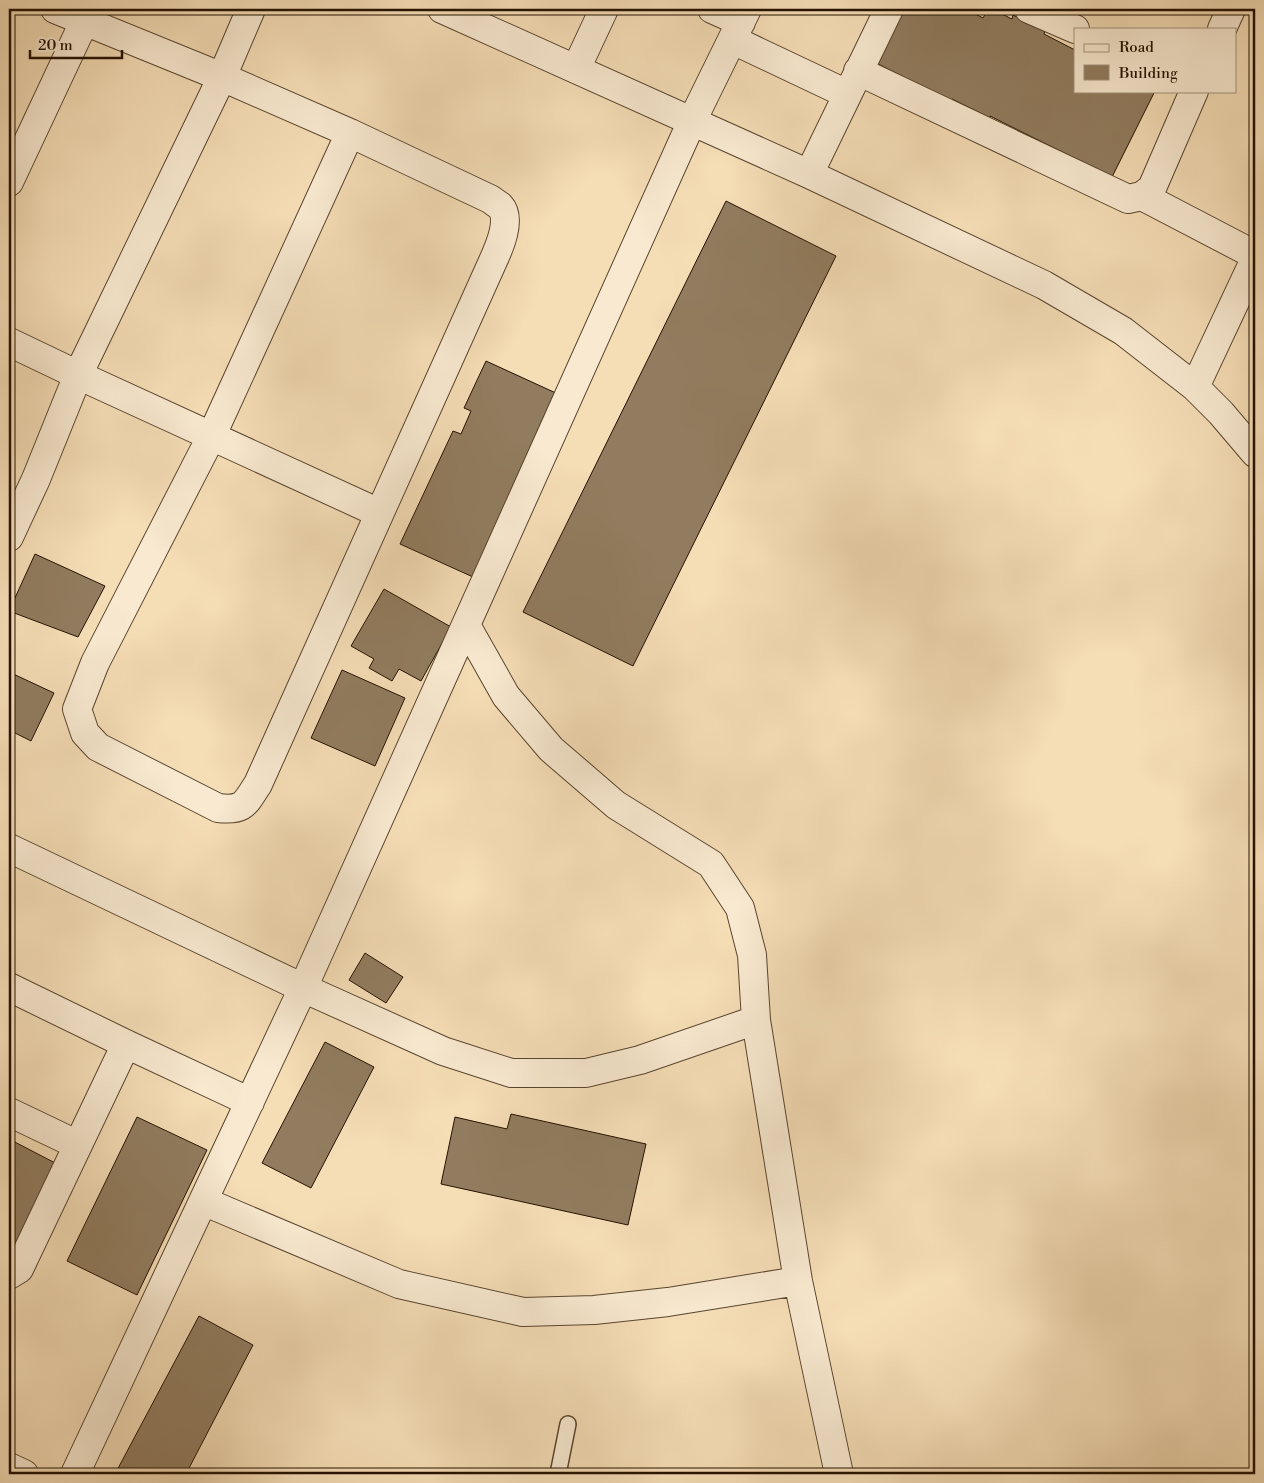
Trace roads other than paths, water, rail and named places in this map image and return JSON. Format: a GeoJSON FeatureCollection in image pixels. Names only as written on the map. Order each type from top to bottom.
{"type":"FeatureCollection","features":[{"type":"Feature","properties":{"kind":"street"},"geometry":{"type":"LineString","coordinates":[[55,9],[222,77],[350,133],[490,199],[502,208],[504,217],[501,241],[493,261],[258,784],[244,805],[232,810],[218,808],[98,747],[85,733],[77,709],[95,663],[212,436],[350,133]]}},
{"type":"Feature","properties":{"kind":"street"},"geometry":{"type":"LineString","coordinates":[[9,537],[36,479],[78,376],[222,77],[251,9]]}},
{"type":"Feature","properties":{"kind":"street"},"geometry":{"type":"LineString","coordinates":[[442,9],[809,174],[1044,285],[1123,331],[1195,387],[1221,413],[1255,453]]}},
{"type":"Feature","properties":{"kind":"street"},"geometry":{"type":"LineString","coordinates":[[576,69],[604,9]]}},
{"type":"Feature","properties":{"kind":"street"},"geometry":{"type":"LineString","coordinates":[[712,9],[853,82],[1128,198],[1142,196],[1152,188],[1194,92]]}},
{"type":"Feature","properties":{"kind":"street"},"geometry":{"type":"LineString","coordinates":[[809,174],[889,9]]}},
{"type":"Feature","properties":{"kind":"street"},"geometry":{"type":"LineString","coordinates":[[1028,9],[1074,29]]}},
{"type":"Feature","properties":{"kind":"street"},"geometry":{"type":"LineString","coordinates":[[1222,28],[1231,9]]}},
{"type":"Feature","properties":{"kind":"street"},"geometry":{"type":"LineString","coordinates":[[9,182],[84,22]]}},
{"type":"Feature","properties":{"kind":"street"},"geometry":{"type":"LineString","coordinates":[[75,1474],[303,988],[692,121],[741,24]]}},
{"type":"Feature","properties":{"kind":"street"},"geometry":{"type":"LineString","coordinates":[[1142,196],[1255,257],[1195,387]]}},
{"type":"Feature","properties":{"kind":"street"},"geometry":{"type":"LineString","coordinates":[[9,342],[78,376],[379,513]]}},
{"type":"Feature","properties":{"kind":"street"},"geometry":{"type":"LineString","coordinates":[[466,626],[506,696],[552,749],[616,805],[711,864],[740,908],[752,955],[756,1020],[798,1281],[839,1474]]}},
{"type":"Feature","properties":{"kind":"street"},"geometry":{"type":"LineString","coordinates":[[9,848],[303,988],[443,1052],[511,1073],[586,1074],[640,1060],[756,1020]]}},
{"type":"Feature","properties":{"kind":"street"},"geometry":{"type":"LineString","coordinates":[[9,987],[250,1102]]}},
{"type":"Feature","properties":{"kind":"street"},"geometry":{"type":"LineString","coordinates":[[9,1275],[19,1268],[126,1044]]}},
{"type":"Feature","properties":{"kind":"street"},"geometry":{"type":"LineString","coordinates":[[9,1112],[78,1145]]}},
{"type":"Feature","properties":{"kind":"street"},"geometry":{"type":"LineString","coordinates":[[203,1201],[399,1284],[522,1312],[594,1310],[668,1302],[798,1281]]}},
{"type":"Feature","properties":{"kind":"street"},"geometry":{"type":"LineString","coordinates":[[9,1467],[24,1474]]}},
{"type":"Feature","properties":{"kind":"lane"},"geometry":{"type":"LineString","coordinates":[[558,1474],[568,1424]]}}]}
